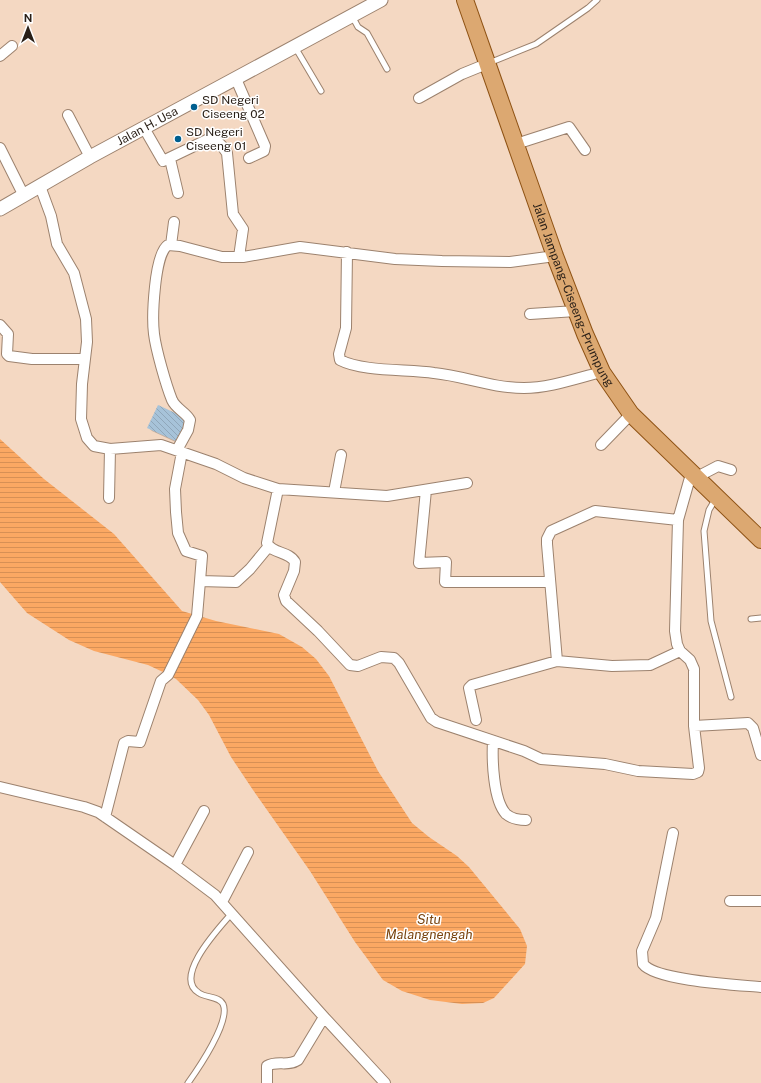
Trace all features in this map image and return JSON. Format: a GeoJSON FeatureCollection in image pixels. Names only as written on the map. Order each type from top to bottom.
{"type":"FeatureCollection","features":[{"type":"Feature","properties":{"kind":"main road","name":"Jalan Jampang–Ciseeng–Prumpung"},"geometry":{"type":"LineString","coordinates":[[465,0],[576,311],[602,372],[631,414],[693,476],[761,540]]}},
{"type":"Feature","properties":{"kind":"street","name":"Jalan H. Usa"},"geometry":{"type":"LineString","coordinates":[[0,209],[90,157],[381,0]]}},
{"type":"Feature","properties":{"kind":"street"},"geometry":{"type":"LineString","coordinates":[[0,56],[12,46]]}},
{"type":"Feature","properties":{"kind":"street"},"geometry":{"type":"LineString","coordinates":[[419,98],[462,74],[489,64]]}},
{"type":"Feature","properties":{"kind":"street"},"geometry":{"type":"LineString","coordinates":[[236,79],[265,146],[264,151],[249,158]]}},
{"type":"Feature","properties":{"kind":"street"},"geometry":{"type":"LineString","coordinates":[[68,115],[90,157]]}},
{"type":"Feature","properties":{"kind":"street"},"geometry":{"type":"LineString","coordinates":[[516,144],[569,127],[585,150]]}},
{"type":"Feature","properties":{"kind":"street"},"geometry":{"type":"LineString","coordinates":[[144,128],[161,159],[165,161],[213,137],[225,150],[228,162],[233,214],[243,229],[239,257]]}},
{"type":"Feature","properties":{"kind":"street"},"geometry":{"type":"LineString","coordinates":[[0,148],[24,196]]}},
{"type":"Feature","properties":{"kind":"street"},"geometry":{"type":"LineString","coordinates":[[170,159],[178,193]]}},
{"type":"Feature","properties":{"kind":"street"},"geometry":{"type":"LineString","coordinates":[[40,186],[51,216],[57,244],[74,273],[82,301],[87,331],[80,406],[83,431],[89,442],[94,446],[110,449],[152,444],[180,451],[216,464],[244,478],[278,489],[387,496],[467,483]]}},
{"type":"Feature","properties":{"kind":"street"},"geometry":{"type":"LineString","coordinates":[[172,245],[174,222]]}},
{"type":"Feature","properties":{"kind":"street"},"geometry":{"type":"LineString","coordinates":[[105,817],[124,743],[128,741],[140,742],[161,681],[168,675],[197,616],[202,556],[186,552],[178,533],[175,489],[180,451],[190,420],[187,415],[176,406],[170,395],[154,332],[156,288],[159,262],[163,250],[172,245],[210,255],[239,257],[300,247],[395,258],[510,262],[556,256]]}},
{"type":"Feature","properties":{"kind":"street"},"geometry":{"type":"LineString","coordinates":[[347,252],[346,328],[339,354],[340,360],[345,363],[359,366],[435,373],[490,386],[525,388],[544,386],[602,372]]}},
{"type":"Feature","properties":{"kind":"street"},"geometry":{"type":"LineString","coordinates":[[530,314],[576,311]]}},
{"type":"Feature","properties":{"kind":"street"},"geometry":{"type":"LineString","coordinates":[[0,325],[8,334],[7,354],[9,356],[32,359],[85,359]]}},
{"type":"Feature","properties":{"kind":"street"},"geometry":{"type":"LineString","coordinates":[[601,445],[631,414]]}},
{"type":"Feature","properties":{"kind":"street"},"geometry":{"type":"LineString","coordinates":[[109,498],[110,449]]}},
{"type":"Feature","properties":{"kind":"street"},"geometry":{"type":"LineString","coordinates":[[334,492],[341,455]]}},
{"type":"Feature","properties":{"kind":"street"},"geometry":{"type":"LineString","coordinates":[[269,546],[291,556],[295,562],[294,571],[284,595],[286,601],[318,631],[346,661],[355,666],[382,657],[394,658],[399,663],[430,718],[455,729],[548,760],[605,764],[638,771],[696,774],[700,768],[694,726],[694,669],[690,660],[680,651],[676,644],[675,631],[678,520],[693,476],[718,466],[731,470]]}},
{"type":"Feature","properties":{"kind":"street"},"geometry":{"type":"LineString","coordinates":[[200,581],[236,582],[250,569],[269,546],[268,543],[278,489]]}},
{"type":"Feature","properties":{"kind":"street"},"geometry":{"type":"LineString","coordinates":[[426,490],[419,563],[446,562],[445,582],[550,582]]}},
{"type":"Feature","properties":{"kind":"street"},"geometry":{"type":"LineString","coordinates":[[557,661],[547,539],[551,531],[595,510],[678,520]]}},
{"type":"Feature","properties":{"kind":"street"},"geometry":{"type":"LineString","coordinates":[[476,720],[470,688],[472,684],[557,661],[612,666],[650,665],[680,651]]}},
{"type":"Feature","properties":{"kind":"street"},"geometry":{"type":"LineString","coordinates":[[694,726],[748,723],[755,732],[761,755]]}},
{"type":"Feature","properties":{"kind":"street"},"geometry":{"type":"LineString","coordinates":[[493,741],[492,756],[496,786],[502,809],[507,815],[526,820]]}},
{"type":"Feature","properties":{"kind":"street"},"geometry":{"type":"LineString","coordinates":[[0,788],[84,807],[105,817],[175,865],[222,902],[385,1083]]}},
{"type":"Feature","properties":{"kind":"street"},"geometry":{"type":"LineString","coordinates":[[175,865],[204,811]]}},
{"type":"Feature","properties":{"kind":"street"},"geometry":{"type":"LineString","coordinates":[[673,834],[656,918],[642,951],[643,964],[652,971],[708,983],[761,987]]}},
{"type":"Feature","properties":{"kind":"street"},"geometry":{"type":"LineString","coordinates":[[222,902],[248,852]]}},
{"type":"Feature","properties":{"kind":"street"},"geometry":{"type":"LineString","coordinates":[[730,901],[761,901]]}},
{"type":"Feature","properties":{"kind":"street"},"geometry":{"type":"LineString","coordinates":[[267,1083],[267,1066],[272,1064],[291,1064],[298,1060],[324,1017]]}},
{"type":"Feature","properties":{"kind":"lane"},"geometry":{"type":"LineString","coordinates":[[489,64],[536,44],[588,8],[597,0]]}},
{"type":"Feature","properties":{"kind":"lane"},"geometry":{"type":"LineString","coordinates":[[351,16],[358,27],[367,33],[387,69]]}},
{"type":"Feature","properties":{"kind":"lane"},"geometry":{"type":"LineString","coordinates":[[295,47],[321,91]]}},
{"type":"Feature","properties":{"kind":"lane"},"geometry":{"type":"LineString","coordinates":[[716,497],[709,510],[704,531],[711,621],[731,698]]}},
{"type":"Feature","properties":{"kind":"lane"},"geometry":{"type":"LineString","coordinates":[[751,619],[761,618]]}},
{"type":"Feature","properties":{"kind":"lane"},"geometry":{"type":"LineString","coordinates":[[188,1083],[212,1046],[221,1026],[224,1007],[223,1003],[218,1000],[200,994],[192,988],[190,981],[193,968],[200,952],[232,913]]}},
{"type":"Feature","properties":{"kind":"water","name":"Situ Malangnengah"},"geometry":{"type":"Polygon","coordinates":[[[0,439],[44,479],[114,534],[182,611],[216,621],[279,634],[302,647],[316,659],[329,676],[378,771],[412,823],[429,837],[457,856],[469,867],[520,929],[527,946],[525,964],[494,998],[483,1003],[462,1004],[430,1000],[402,991],[383,980],[355,942],[310,871],[231,757],[209,715],[198,700],[176,679],[163,672],[148,665],[94,651],[69,640],[27,613],[0,582],[0,439]]]}},
{"type":"Feature","properties":{"kind":"building"},"geometry":{"type":"Polygon","coordinates":[[[158,405],[186,418],[180,443],[147,428],[158,405]]]}},
{"type":"Feature","properties":{"kind":"place","name":"SD Negeri Ciseeng 02"},"geometry":{"type":"Point","coordinates":[194,107]}},
{"type":"Feature","properties":{"kind":"place","name":"SD Negeri Ciseeng 01"},"geometry":{"type":"Point","coordinates":[178,139]}}]}
